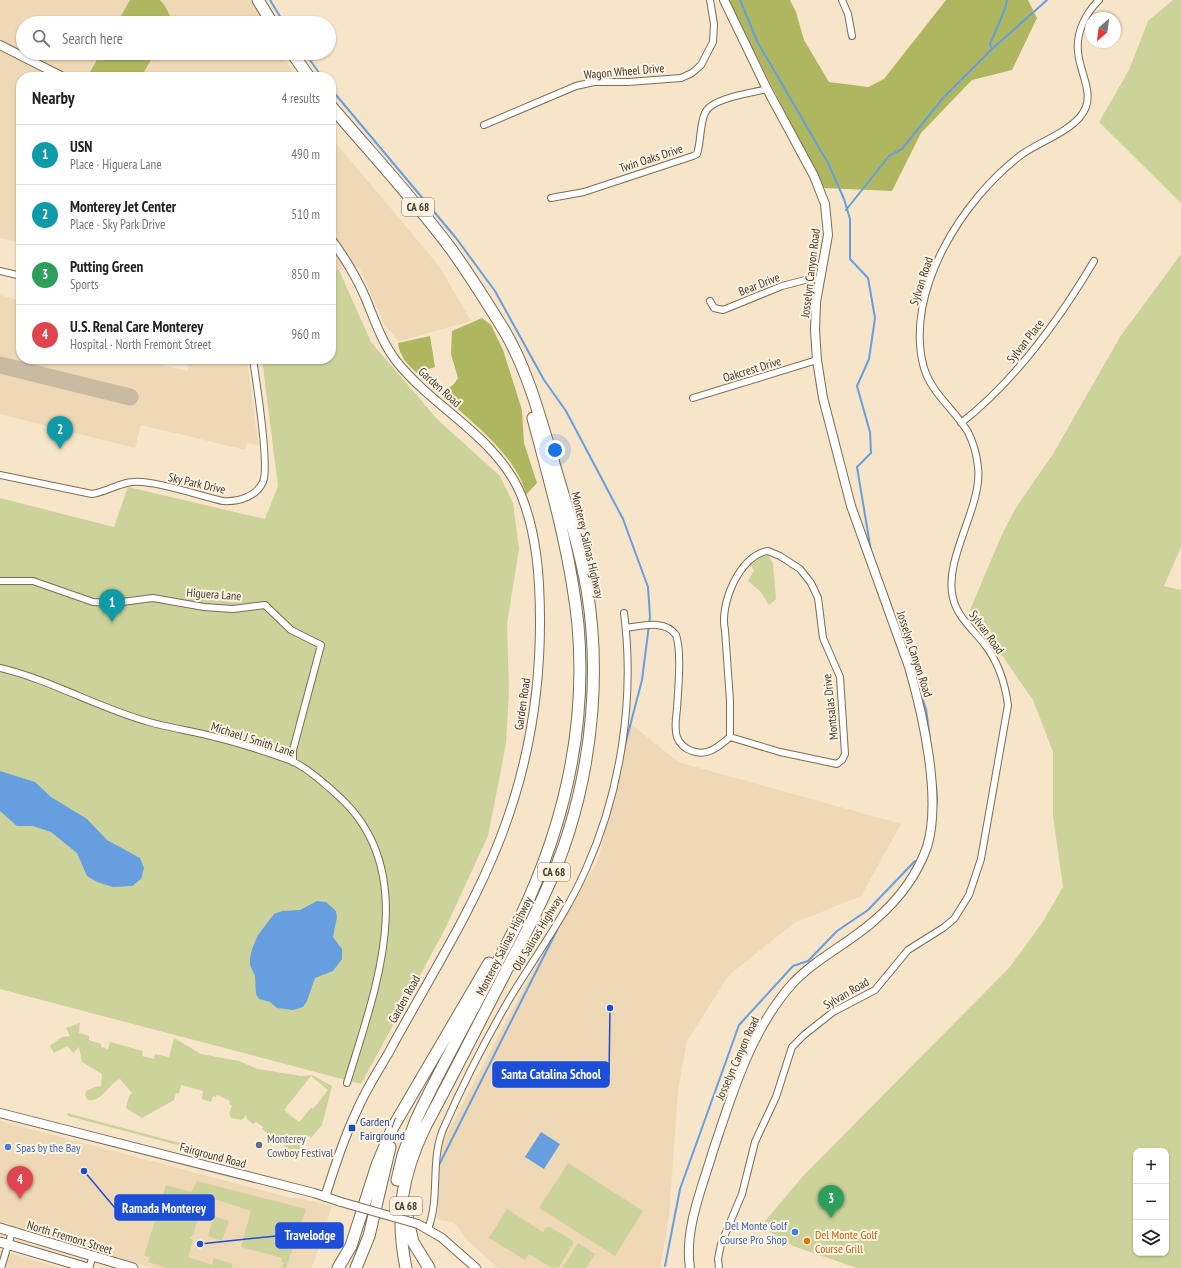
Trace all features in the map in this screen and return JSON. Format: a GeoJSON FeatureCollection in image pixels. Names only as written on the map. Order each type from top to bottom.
{"type":"FeatureCollection","features":[{"type":"Feature","properties":{"kind":"highway"},"geometry":{"type":"LineString","coordinates":[[258,0],[268,16]]}},
{"type":"Feature","properties":{"kind":"highway"},"geometry":{"type":"LineString","coordinates":[[297,60],[305,72]]}},
{"type":"Feature","properties":{"kind":"highway","name":"Monterey Salinas Highway"},"geometry":{"type":"LineString","coordinates":[[336,112],[449,246],[507,337],[531,391],[562,491],[581,560],[587,592],[592,634],[593,677],[591,719],[581,789],[570,830],[556,869],[536,914],[419,1140]]}},
{"type":"Feature","properties":{"kind":"highway","name":"Monterey Salinas Highway"},"geometry":{"type":"LineString","coordinates":[[494,317],[517,367],[541,444],[571,579],[579,638],[579,706],[570,772],[552,839],[531,892]]}},
{"type":"Feature","properties":{"kind":"highway"},"geometry":{"type":"LineString","coordinates":[[338,1268],[352,1241],[384,1146],[400,1114],[531,892]]}},
{"type":"Feature","properties":{"kind":"highway","name":"CA 68"},"geometry":{"type":"LineString","coordinates":[[399,1268],[394,1233],[394,1204],[399,1168],[408,1140],[422,1107],[520,917],[531,892]]}},
{"type":"Feature","properties":{"kind":"highway"},"geometry":{"type":"LineString","coordinates":[[356,1268],[369,1236],[392,1142],[425,1072]]}},
{"type":"Feature","properties":{"kind":"highway"},"geometry":{"type":"LineString","coordinates":[[406,1268],[401,1233],[402,1198],[407,1171],[419,1140]]}},
{"type":"Feature","properties":{"kind":"highway","name":"CA 68"},"geometry":{"type":"LineString","coordinates":[[419,1140],[408,1178],[406,1212],[413,1242],[429,1268]]}},
{"type":"Feature","properties":{"kind":"main road","name":"North Fremont Street"},"geometry":{"type":"LineString","coordinates":[[0,1228],[133,1268]]}},
{"type":"Feature","properties":{"kind":"main road","name":"North Fremont Street"},"geometry":{"type":"LineString","coordinates":[[4,1243],[89,1268]]}},
{"type":"Feature","properties":{"kind":"street","name":"Wagon Wheel Drive"},"geometry":{"type":"LineString","coordinates":[[484,125],[576,86],[594,82],[628,82],[680,78],[692,73],[701,65],[713,42],[714,24],[710,0]]}},
{"type":"Feature","properties":{"kind":"street","name":"Josselyn Canyon Road"},"geometry":{"type":"LineString","coordinates":[[690,1268],[688,1244],[708,1167],[736,1084],[763,1026],[777,1003],[799,977],[857,935],[892,903],[913,877],[922,859],[929,836],[932,805],[928,751],[918,695],[847,492],[827,416],[817,360],[816,309],[828,235],[825,204],[814,176],[767,89],[724,0]]}},
{"type":"Feature","properties":{"kind":"street"},"geometry":{"type":"LineString","coordinates":[[842,0],[848,14],[852,36]]}},
{"type":"Feature","properties":{"kind":"street","name":"Sylvan Road"},"geometry":{"type":"LineString","coordinates":[[719,1268],[718,1259],[721,1244],[742,1194],[755,1142],[776,1097],[792,1048],[804,1035],[833,1012],[875,990],[902,956],[916,944],[943,928],[954,919],[969,895],[979,865],[1008,705],[1004,680],[999,668],[985,645],[957,609],[951,590],[951,580],[979,481],[978,461],[968,432],[936,392],[928,379],[924,366],[920,337],[926,295],[948,240],[957,225],[982,192],[1021,155],[1074,123],[1081,116],[1087,102],[1088,90],[1079,60],[1078,43],[1082,25],[1089,12],[1099,0]]}},
{"type":"Feature","properties":{"kind":"street"},"geometry":{"type":"LineString","coordinates":[[0,45],[16,53]]}},
{"type":"Feature","properties":{"kind":"street"},"geometry":{"type":"LineString","coordinates":[[30,60],[53,72]]}},
{"type":"Feature","properties":{"kind":"street","name":"Twin Oaks Drive"},"geometry":{"type":"LineString","coordinates":[[551,198],[584,192],[694,156],[697,154],[698,150],[705,112],[711,105],[719,101],[767,89]]}},
{"type":"Feature","properties":{"kind":"street","name":"Garden Road"},"geometry":{"type":"LineString","coordinates":[[324,1197],[360,1103],[469,906],[499,841],[516,793],[528,746],[538,679],[540,646],[539,588],[533,537],[527,512],[514,481],[507,469],[484,442],[424,390],[396,360],[382,338],[355,275],[336,246]]}},
{"type":"Feature","properties":{"kind":"street","name":"Sylvan Place"},"geometry":{"type":"LineString","coordinates":[[961,423],[986,404],[1010,379],[1061,312],[1094,261]]}},
{"type":"Feature","properties":{"kind":"street"},"geometry":{"type":"LineString","coordinates":[[0,270],[16,275]]}},
{"type":"Feature","properties":{"kind":"street","name":"Bear Drive"},"geometry":{"type":"LineString","coordinates":[[710,301],[714,308],[723,310],[782,286],[805,280],[820,279]]}},
{"type":"Feature","properties":{"kind":"street","name":"Oakcrest Drive"},"geometry":{"type":"LineString","coordinates":[[693,398],[817,360]]}},
{"type":"Feature","properties":{"kind":"street","name":"Sky Park Drive"},"geometry":{"type":"LineString","coordinates":[[0,475],[92,494],[100,493],[124,484],[143,482],[223,501],[237,501],[245,498],[258,489],[263,482],[264,475],[265,456],[254,364]]}},
{"type":"Feature","properties":{"kind":"street","name":"Montsalas Drive"},"geometry":{"type":"LineString","coordinates":[[772,551],[800,569],[811,583],[818,598],[823,638],[840,677],[845,754],[842,760],[834,765],[780,752],[730,737],[730,701],[725,630],[723,622],[726,601],[735,582],[750,559],[758,553],[772,551]]}},
{"type":"Feature","properties":{"kind":"street","name":"Higuera Lane"},"geometry":{"type":"LineString","coordinates":[[0,581],[32,582],[93,602],[114,603],[153,598],[204,607],[226,608],[265,605],[290,630],[321,644],[293,750],[293,762]]}},
{"type":"Feature","properties":{"kind":"street","name":"Old Salinas Highway"},"geometry":{"type":"LineString","coordinates":[[428,1229],[433,1211],[436,1150],[444,1126],[504,1009],[574,893],[601,830],[615,776],[624,722],[628,667],[624,613]]}},
{"type":"Feature","properties":{"kind":"street"},"geometry":{"type":"LineString","coordinates":[[626,628],[659,625],[669,628],[676,635],[678,678],[676,731],[680,742],[689,750],[703,753],[714,750],[730,737]]}},
{"type":"Feature","properties":{"kind":"street","name":"Michael J Smith Lane"},"geometry":{"type":"LineString","coordinates":[[0,668],[43,682],[148,722],[216,737],[293,762],[324,783],[351,808],[371,840],[383,876],[387,917],[381,958],[370,1004],[347,1083]]}},
{"type":"Feature","properties":{"kind":"street","name":"Fairground Road"},"geometry":{"type":"LineString","coordinates":[[0,1113],[324,1197],[418,1224],[428,1229],[476,1268]]}},
{"type":"Feature","properties":{"kind":"street"},"geometry":{"type":"LineString","coordinates":[[1,1268],[4,1243],[12,1232]]}},
{"type":"Feature","properties":{"kind":"street"},"geometry":{"type":"LineString","coordinates":[[89,1268],[93,1256]]}},
{"type":"Feature","properties":{"kind":"shaded area"},"geometry":{"type":"Polygon","coordinates":[[[0,0],[251,0],[261,16],[16,16],[16,60],[286,60],[293,72],[16,72],[16,242],[0,238],[0,0]]]}},
{"type":"Feature","properties":{"kind":"shaded area"},"geometry":{"type":"Polygon","coordinates":[[[336,143],[439,266],[471,321],[399,341],[385,325],[359,267],[336,269],[336,143]]]}},
{"type":"Feature","properties":{"kind":"shaded area"},"geometry":{"type":"Polygon","coordinates":[[[0,295],[16,300],[16,364],[157,364],[187,371],[189,364],[248,364],[258,445],[247,443],[245,449],[242,449],[141,425],[135,448],[0,414],[0,295]]]}},
{"type":"Feature","properties":{"kind":"shaded area"},"geometry":{"type":"Polygon","coordinates":[[[631,724],[678,762],[901,824],[861,896],[794,923],[729,975],[687,1041],[678,1090],[669,1216],[660,1268],[498,1268],[467,1240],[458,1227],[452,1222],[437,1219],[440,1147],[531,974],[598,860],[631,724]]]}},
{"type":"Feature","properties":{"kind":"shaded area"},"geometry":{"type":"Polygon","coordinates":[[[0,1121],[291,1198],[298,1198],[332,1206],[312,1268],[153,1268],[0,1221],[0,1121]]]}},
{"type":"Feature","properties":{"kind":"shaded area"},"geometry":{"type":"Polygon","coordinates":[[[0,1250],[44,1263],[58,1268],[0,1268],[0,1250]]]}},
{"type":"Feature","properties":{"kind":"green space"},"geometry":{"type":"Polygon","coordinates":[[[130,0],[160,0],[170,16],[121,16],[130,0]]]}},
{"type":"Feature","properties":{"kind":"green space"},"geometry":{"type":"Polygon","coordinates":[[[729,0],[790,0],[796,12],[804,40],[829,82],[868,87],[884,79],[946,0],[1028,0],[1037,18],[1012,70],[972,80],[921,133],[892,191],[824,188],[729,0]]]}},
{"type":"Feature","properties":{"kind":"green space"},"geometry":{"type":"Polygon","coordinates":[[[1173,0],[1181,0],[1181,203],[1099,122],[1129,70],[1148,21],[1173,0]]]}},
{"type":"Feature","properties":{"kind":"green space"},"geometry":{"type":"Polygon","coordinates":[[[97,60],[151,60],[144,72],[90,72],[97,60]]]}},
{"type":"Feature","properties":{"kind":"green space"},"geometry":{"type":"Polygon","coordinates":[[[1181,254],[1181,547],[1164,586],[1181,590],[1181,1268],[857,1268],[793,1246],[761,1226],[804,1175],[1009,968],[1042,923],[1063,887],[1053,816],[1053,752],[1033,700],[970,610],[1003,532],[1017,506],[1053,454],[1120,337],[1181,254]]]}},
{"type":"Feature","properties":{"kind":"green space"},"geometry":{"type":"Polygon","coordinates":[[[336,269],[339,270],[371,342],[438,420],[500,476],[513,503],[519,549],[507,624],[509,691],[506,744],[488,836],[444,931],[361,1084],[0,989],[0,498],[114,527],[128,487],[265,519],[278,486],[263,364],[336,364],[336,269]]]}},
{"type":"Feature","properties":{"kind":"green space"},"geometry":{"type":"Polygon","coordinates":[[[482,318],[491,325],[503,350],[522,410],[524,443],[537,483],[526,495],[521,480],[503,453],[478,427],[441,394],[454,384],[458,378],[451,354],[452,331],[482,318]]]}},
{"type":"Feature","properties":{"kind":"green space"},"geometry":{"type":"Polygon","coordinates":[[[430,336],[435,367],[417,373],[404,360],[398,343],[430,336]]]}},
{"type":"Feature","properties":{"kind":"green space"},"geometry":{"type":"Polygon","coordinates":[[[768,555],[773,563],[776,599],[769,605],[761,592],[748,581],[754,570],[750,565],[758,558],[768,555]]]}},
{"type":"Feature","properties":{"kind":"green space"},"geometry":{"type":"Polygon","coordinates":[[[80,1023],[79,1033],[89,1036],[89,1040],[101,1044],[101,1047],[108,1049],[110,1042],[143,1051],[142,1056],[154,1059],[155,1054],[169,1057],[174,1038],[201,1054],[239,1061],[258,1069],[301,1076],[312,1075],[332,1086],[322,1125],[311,1138],[309,1136],[300,1147],[302,1149],[299,1153],[295,1150],[293,1153],[262,1129],[263,1127],[256,1122],[253,1124],[247,1119],[246,1115],[242,1120],[231,1118],[229,1113],[232,1106],[229,1104],[230,1101],[217,1095],[216,1097],[213,1096],[211,1102],[202,1099],[203,1091],[181,1085],[179,1094],[176,1093],[174,1100],[142,1118],[126,1108],[129,1096],[132,1093],[120,1079],[116,1081],[102,1096],[93,1100],[88,1100],[85,1095],[86,1091],[101,1086],[102,1074],[82,1062],[79,1047],[73,1053],[67,1046],[54,1053],[50,1046],[62,1037],[70,1036],[66,1028],[80,1023]],[[311,1076],[284,1110],[299,1122],[311,1108],[313,1109],[328,1090],[311,1076]]]}},
{"type":"Feature","properties":{"kind":"green space"},"geometry":{"type":"Polygon","coordinates":[[[67,1113],[229,1156],[234,1160],[68,1116],[67,1113]]]}},
{"type":"Feature","properties":{"kind":"green space"},"geometry":{"type":"Polygon","coordinates":[[[568,1163],[643,1211],[615,1256],[539,1208],[568,1163]]]}},
{"type":"Feature","properties":{"kind":"green space"},"geometry":{"type":"Polygon","coordinates":[[[197,1181],[306,1209],[286,1268],[282,1268],[284,1263],[281,1262],[282,1258],[241,1247],[251,1211],[205,1196],[193,1235],[189,1238],[193,1240],[188,1257],[212,1265],[214,1258],[233,1264],[232,1268],[167,1268],[148,1262],[150,1257],[144,1256],[166,1185],[191,1192],[197,1181]]]}},
{"type":"Feature","properties":{"kind":"green space"},"geometry":{"type":"Polygon","coordinates":[[[507,1209],[543,1232],[545,1228],[550,1227],[573,1241],[573,1244],[558,1268],[552,1268],[529,1254],[525,1260],[489,1238],[507,1209]]]}},
{"type":"Feature","properties":{"kind":"green space"},"geometry":{"type":"Polygon","coordinates":[[[214,1216],[229,1221],[222,1241],[208,1236],[214,1216]]]}},
{"type":"Feature","properties":{"kind":"green space"},"geometry":{"type":"Polygon","coordinates":[[[578,1243],[595,1254],[586,1268],[562,1268],[578,1243]]]}},
{"type":"Feature","properties":{"kind":"water"},"geometry":{"type":"Polygon","coordinates":[[[0,771],[35,782],[51,797],[87,819],[107,840],[140,858],[144,868],[141,879],[132,886],[113,887],[97,882],[87,876],[77,853],[51,832],[33,826],[17,826],[0,811],[0,771]]]}},
{"type":"Feature","properties":{"kind":"water"},"geometry":{"type":"Polygon","coordinates":[[[317,901],[326,902],[336,911],[337,917],[333,937],[342,949],[342,959],[333,971],[315,978],[307,1001],[303,1007],[293,1010],[277,1008],[270,1002],[259,999],[256,994],[255,976],[250,965],[252,949],[258,935],[274,914],[282,911],[300,910],[317,901]]]}},
{"type":"Feature","properties":{"kind":"water"},"geometry":{"type":"Polygon","coordinates":[[[541,1132],[560,1144],[544,1169],[525,1157],[541,1132]]]}},
{"type":"Feature","properties":{"kind":"waterway"},"geometry":{"type":"LineString","coordinates":[[270,0],[280,16]]}},
{"type":"Feature","properties":{"kind":"waterway"},"geometry":{"type":"LineString","coordinates":[[740,0],[758,43],[828,163],[844,199],[850,219],[850,259],[868,278],[875,318],[869,359],[857,386],[870,432],[871,453],[857,467],[871,551]]}},
{"type":"Feature","properties":{"kind":"waterway"},"geometry":{"type":"LineString","coordinates":[[992,49],[990,44],[1005,9],[1007,0]]}},
{"type":"Feature","properties":{"kind":"waterway"},"geometry":{"type":"LineString","coordinates":[[846,210],[889,156],[902,149],[943,98],[992,49],[1047,0]]}},
{"type":"Feature","properties":{"kind":"waterway"},"geometry":{"type":"LineString","coordinates":[[310,60],[318,72]]}},
{"type":"Feature","properties":{"kind":"waterway"},"geometry":{"type":"LineString","coordinates":[[336,95],[456,238],[495,291],[544,380],[566,411],[623,519],[648,587],[650,617],[642,680],[624,749]]}},
{"type":"Feature","properties":{"kind":"waterway"},"geometry":{"type":"LineString","coordinates":[[919,689],[926,709],[930,739]]}},
{"type":"Feature","properties":{"kind":"waterway"},"geometry":{"type":"LineString","coordinates":[[936,785],[936,808]]}},
{"type":"Feature","properties":{"kind":"waterway"},"geometry":{"type":"LineString","coordinates":[[665,1266],[680,1189],[739,1025],[793,966],[808,961],[837,931],[868,910],[915,861]]}},
{"type":"Feature","properties":{"kind":"waterway"},"geometry":{"type":"LineString","coordinates":[[439,1165],[557,930]]}},
{"type":"Feature","properties":{"kind":"taxiway"},"geometry":{"type":"LineString","coordinates":[[0,365],[130,397]]}},
{"type":"Feature","properties":{"kind":"place","name":"Monterey Jet Center"},"geometry":{"type":"Point","coordinates":[60,449]}},
{"type":"Feature","properties":{"kind":"place","name":"USN"},"geometry":{"type":"Point","coordinates":[112,622]}},
{"type":"Feature","properties":{"kind":"place","name":"Santa Catalina School"},"geometry":{"type":"Point","coordinates":[610,1008]}},
{"type":"Feature","properties":{"kind":"place","name":"Garden / Fairground"},"geometry":{"type":"Point","coordinates":[352,1128]}},
{"type":"Feature","properties":{"kind":"place","name":"Monterey Cowboy Festival"},"geometry":{"type":"Point","coordinates":[259,1145]}},
{"type":"Feature","properties":{"kind":"place","name":"Spas by the Bay"},"geometry":{"type":"Point","coordinates":[8,1147]}},
{"type":"Feature","properties":{"kind":"place","name":"Ramada Monterey"},"geometry":{"type":"Point","coordinates":[84,1171]}},
{"type":"Feature","properties":{"kind":"place","name":"U.S. Renal Care Monterey"},"geometry":{"type":"Point","coordinates":[20,1199]}},
{"type":"Feature","properties":{"kind":"place","name":"Putting Green"},"geometry":{"type":"Point","coordinates":[831,1218]}},
{"type":"Feature","properties":{"kind":"place","name":"Del Monte Golf Course Pro Shop"},"geometry":{"type":"Point","coordinates":[795,1232]}},
{"type":"Feature","properties":{"kind":"place","name":"Del Monte Golf Course Grill"},"geometry":{"type":"Point","coordinates":[807,1241]}},
{"type":"Feature","properties":{"kind":"place","name":"Travelodge"},"geometry":{"type":"Point","coordinates":[200,1244]}}]}
